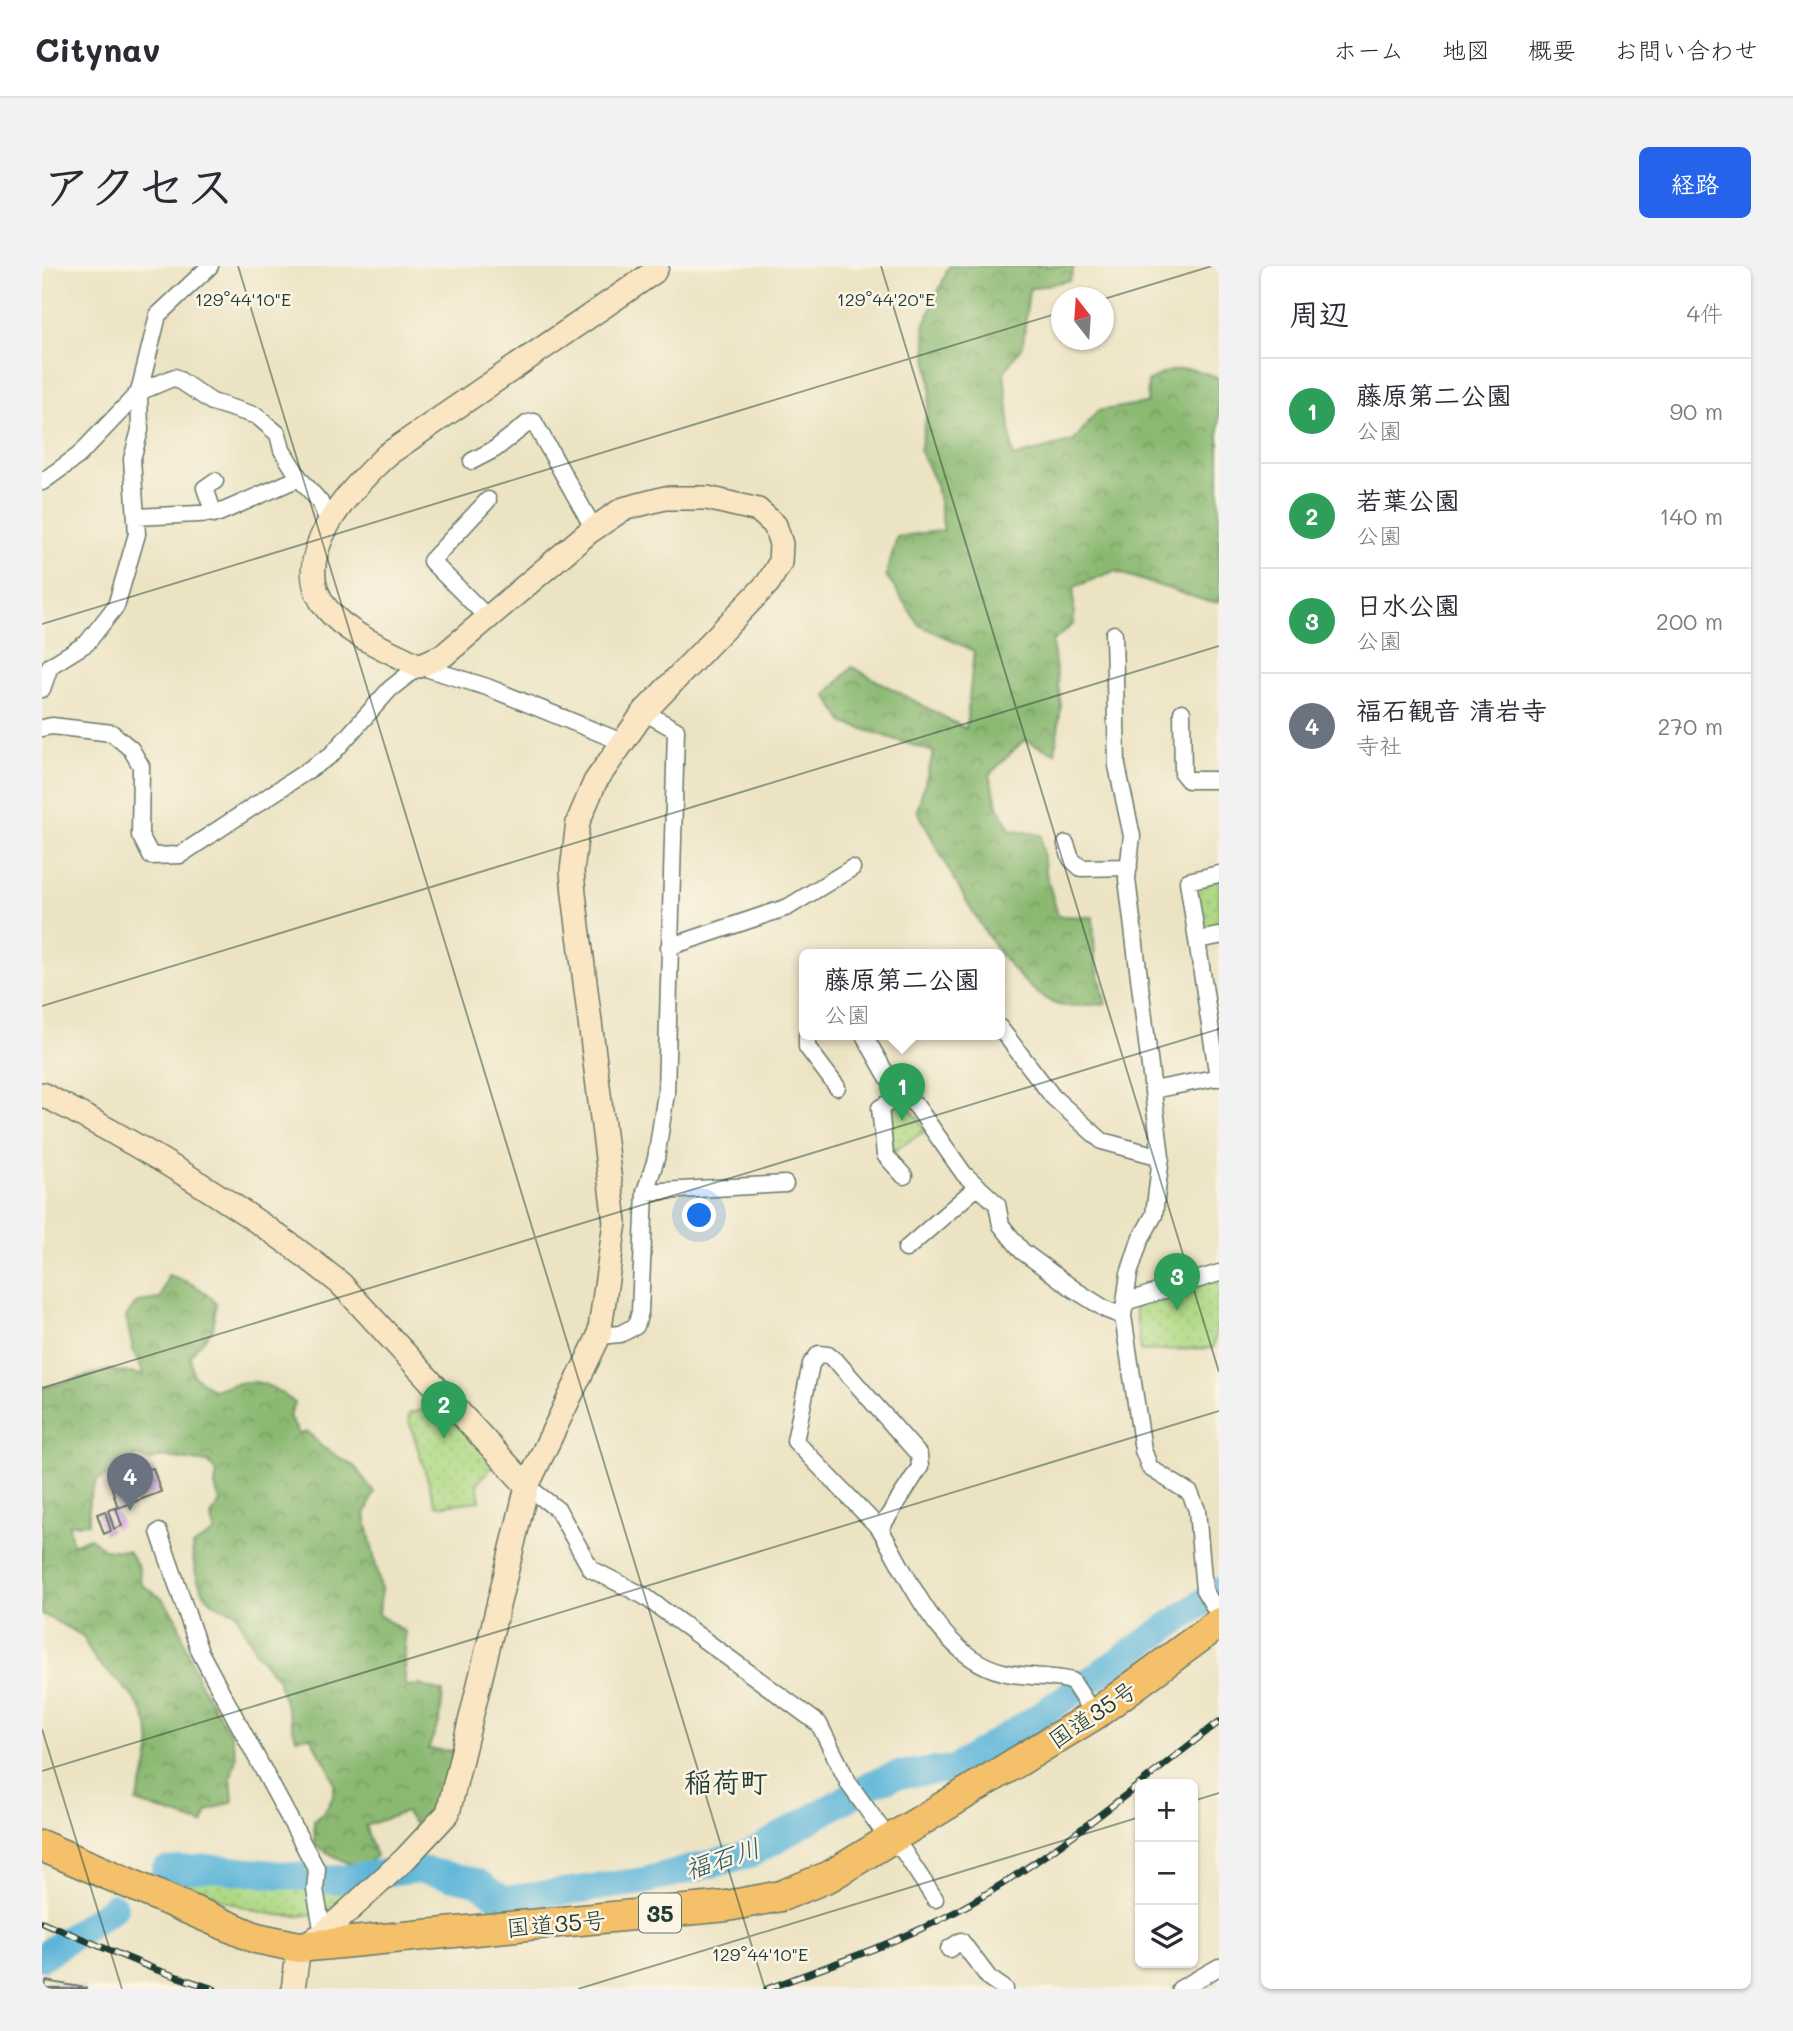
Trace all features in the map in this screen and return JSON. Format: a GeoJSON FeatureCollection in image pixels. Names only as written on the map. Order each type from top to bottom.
{"type":"FeatureCollection","features":[{"type":"Feature","properties":{"kind":"highway","name":"国道35号"},"geometry":{"type":"LineString","coordinates":[[42,1846],[256,1938],[311,1941],[727,1906],[793,1891],[830,1876],[885,1833],[1088,1707],[1213,1607]]}},
{"type":"Feature","properties":{"kind":"street"},"geometry":{"type":"LineString","coordinates":[[42,689],[50,666],[87,643],[116,606],[137,534],[132,459],[141,430],[139,392],[158,314],[210,266]]}},
{"type":"Feature","properties":{"kind":"street"},"geometry":{"type":"LineString","coordinates":[[622,742],[487,687],[419,666],[351,630],[329,611],[317,596],[312,568],[328,521],[359,480],[388,454],[654,272],[657,266]]}},
{"type":"Feature","properties":{"kind":"street"},"geometry":{"type":"LineString","coordinates":[[42,482],[78,456],[139,392],[175,377],[212,402],[257,416],[278,434],[282,450],[299,478],[320,502],[328,521]]}},
{"type":"Feature","properties":{"kind":"street"},"geometry":{"type":"LineString","coordinates":[[472,461],[495,449],[528,423],[534,422],[594,529]]}},
{"type":"Feature","properties":{"kind":"street"},"geometry":{"type":"LineString","coordinates":[[136,517],[214,514],[299,478]]}},
{"type":"Feature","properties":{"kind":"street"},"geometry":{"type":"LineString","coordinates":[[214,514],[205,488],[215,481]]}},
{"type":"Feature","properties":{"kind":"street"},"geometry":{"type":"LineString","coordinates":[[42,729],[52,726],[112,733],[131,749],[141,766],[140,835],[151,856],[180,855],[331,755],[390,689],[419,666],[444,655],[594,529],[623,509],[665,498],[707,498],[758,510],[775,525],[781,544],[779,563],[768,583],[644,712],[594,782],[578,822],[572,871],[615,1222],[610,1278],[599,1336],[527,1486],[448,1813],[405,1859],[311,1941]]}},
{"type":"Feature","properties":{"kind":"street"},"geometry":{"type":"LineString","coordinates":[[488,500],[431,561],[488,618]]}},
{"type":"Feature","properties":{"kind":"street"},"geometry":{"type":"LineString","coordinates":[[1114,635],[1117,766],[1132,836],[1127,879],[1161,1157],[1154,1215],[1140,1240],[1129,1274],[1124,1309],[1143,1450],[1150,1468],[1190,1493],[1197,1510],[1213,1607]]}},
{"type":"Feature","properties":{"kind":"street"},"geometry":{"type":"LineString","coordinates":[[599,1336],[620,1334],[636,1326],[640,1312],[645,1192],[656,1159],[666,1093],[676,730],[644,712]]}},
{"type":"Feature","properties":{"kind":"street"},"geometry":{"type":"LineString","coordinates":[[1182,712],[1183,774],[1188,780],[1219,780]]}},
{"type":"Feature","properties":{"kind":"street"},"geometry":{"type":"LineString","coordinates":[[1066,844],[1071,859],[1081,867],[1129,867]]}},
{"type":"Feature","properties":{"kind":"street"},"geometry":{"type":"LineString","coordinates":[[669,947],[788,907],[852,868]]}},
{"type":"Feature","properties":{"kind":"street"},"geometry":{"type":"LineString","coordinates":[[1153,1090],[1218,1078],[1188,881],[1219,874]]}},
{"type":"Feature","properties":{"kind":"street"},"geometry":{"type":"LineString","coordinates":[[1197,940],[1219,936]]}},
{"type":"Feature","properties":{"kind":"street"},"geometry":{"type":"LineString","coordinates":[[1005,1035],[1053,1097],[1102,1140],[1161,1157]]}},
{"type":"Feature","properties":{"kind":"street"},"geometry":{"type":"LineString","coordinates":[[807,1040],[807,1047],[837,1087]]}},
{"type":"Feature","properties":{"kind":"street"},"geometry":{"type":"LineString","coordinates":[[867,1040],[889,1079],[934,1130],[964,1174],[997,1204],[1001,1225],[1022,1251],[1074,1290],[1124,1309],[1219,1273]]}},
{"type":"Feature","properties":{"kind":"street"},"geometry":{"type":"LineString","coordinates":[[42,1094],[121,1135],[306,1256],[341,1284],[527,1486],[558,1510],[591,1569],[644,1596],[819,1724],[849,1784],[885,1833],[904,1852],[934,1899]]}},
{"type":"Feature","properties":{"kind":"street"},"geometry":{"type":"LineString","coordinates":[[903,1094],[880,1108],[885,1155],[904,1177]]}},
{"type":"Feature","properties":{"kind":"street"},"geometry":{"type":"LineString","coordinates":[[645,1192],[785,1184]]}},
{"type":"Feature","properties":{"kind":"street"},"geometry":{"type":"LineString","coordinates":[[906,1249],[978,1186]]}},
{"type":"Feature","properties":{"kind":"street"},"geometry":{"type":"LineString","coordinates":[[880,1529],[920,1467],[919,1455],[838,1363],[828,1355],[819,1354],[811,1364],[795,1441],[880,1529],[936,1623],[965,1655],[1002,1672],[1072,1681],[1088,1707]]}},
{"type":"Feature","properties":{"kind":"street"},"geometry":{"type":"LineString","coordinates":[[159,1532],[200,1652],[317,1870],[311,1941],[293,1989]]}},
{"type":"Feature","properties":{"kind":"street"},"geometry":{"type":"LineString","coordinates":[[949,1949],[961,1941],[989,1978],[1005,1989]]}},
{"type":"Feature","properties":{"kind":"street"},"geometry":{"type":"LineString","coordinates":[[1180,1989],[1219,1967]]}},
{"type":"Feature","properties":{"kind":"green space"},"geometry":{"type":"Polygon","coordinates":[[[949,266],[1074,266],[1070,280],[1029,289],[1023,345],[1004,372],[1013,457],[1074,441],[1097,411],[1147,403],[1148,381],[1166,372],[1192,370],[1219,379],[1219,602],[1209,602],[1114,571],[1074,587],[1074,623],[1052,642],[1061,706],[1055,753],[1024,740],[989,775],[999,809],[1010,829],[1041,835],[1045,870],[1058,916],[1093,917],[1095,958],[1106,1004],[1058,1005],[1032,989],[1012,969],[1005,960],[1005,949],[997,949],[975,916],[917,810],[934,752],[844,723],[826,695],[852,667],[966,729],[974,651],[919,625],[886,575],[897,537],[944,530],[936,485],[920,451],[931,390],[924,326],[949,266]]]}},
{"type":"Feature","properties":{"kind":"green space"},"geometry":{"type":"Polygon","coordinates":[[[1219,879],[1219,932],[1202,931],[1193,883],[1219,879]]]}},
{"type":"Feature","properties":{"kind":"green space"},"geometry":{"type":"Polygon","coordinates":[[[905,1101],[926,1130],[892,1152],[886,1112],[905,1101]]]}},
{"type":"Feature","properties":{"kind":"green space"},"geometry":{"type":"Polygon","coordinates":[[[168,1275],[194,1285],[216,1303],[213,1329],[190,1355],[193,1375],[213,1390],[238,1383],[256,1382],[283,1394],[295,1403],[289,1417],[299,1434],[308,1432],[322,1447],[355,1467],[374,1492],[365,1515],[381,1589],[379,1615],[405,1632],[405,1686],[419,1685],[443,1692],[440,1720],[428,1749],[453,1751],[443,1809],[417,1827],[405,1812],[365,1826],[376,1856],[359,1869],[315,1846],[314,1821],[332,1799],[334,1790],[330,1771],[310,1736],[296,1738],[277,1678],[257,1654],[235,1611],[214,1603],[201,1588],[197,1578],[192,1546],[215,1532],[211,1516],[220,1502],[215,1486],[217,1472],[208,1462],[170,1458],[149,1461],[138,1456],[97,1480],[89,1499],[89,1523],[69,1524],[72,1545],[90,1538],[104,1549],[128,1551],[139,1568],[141,1584],[162,1598],[176,1618],[199,1682],[231,1735],[236,1757],[231,1777],[233,1801],[208,1811],[203,1824],[136,1802],[150,1755],[149,1728],[144,1714],[123,1686],[95,1659],[83,1636],[42,1614],[42,1388],[109,1370],[144,1375],[133,1350],[126,1317],[137,1302],[160,1299],[168,1275]]]}},
{"type":"Feature","properties":{"kind":"green space"},"geometry":{"type":"Polygon","coordinates":[[[1219,1280],[1219,1320],[1213,1348],[1141,1351],[1134,1303],[1219,1280]]]}},
{"type":"Feature","properties":{"kind":"green space"},"geometry":{"type":"Polygon","coordinates":[[[438,1407],[498,1461],[477,1483],[480,1501],[436,1506],[408,1417],[410,1413],[438,1407]]]}},
{"type":"Feature","properties":{"kind":"green space"},"geometry":{"type":"Polygon","coordinates":[[[171,1870],[354,1887],[347,1897],[321,1912],[300,1916],[277,1915],[207,1894],[167,1876],[171,1870]]]}},
{"type":"Feature","properties":{"kind":"building"},"geometry":{"type":"Polygon","coordinates":[[[153,1468],[161,1492],[118,1508],[109,1479],[153,1468]]]}},
{"type":"Feature","properties":{"kind":"building"},"geometry":{"type":"Polygon","coordinates":[[[116,1508],[122,1526],[114,1529],[108,1510],[116,1508]]]}},
{"type":"Feature","properties":{"kind":"building"},"geometry":{"type":"Polygon","coordinates":[[[105,1511],[111,1531],[104,1534],[97,1514],[105,1511]]]}},
{"type":"Feature","properties":{"kind":"building"},"geometry":{"type":"Polygon","coordinates":[[[46,1981],[86,1988],[86,1989],[45,1989],[46,1981]]]}},
{"type":"Feature","properties":{"kind":"waterway","name":"福石川"},"geometry":{"type":"LineString","coordinates":[[165,1871],[211,1868],[333,1880],[417,1869],[477,1882],[504,1900],[643,1881],[750,1854],[872,1784],[897,1775],[954,1769],[1029,1723],[1219,1591]]}},
{"type":"Feature","properties":{"kind":"waterway","name":"福石川"},"geometry":{"type":"LineString","coordinates":[[42,1957],[114,1907]]}},
{"type":"Feature","properties":{"kind":"railway"},"geometry":{"type":"LineString","coordinates":[[767,1989],[909,1934],[990,1892],[1058,1846],[1219,1722]]}},
{"type":"Feature","properties":{"kind":"railway"},"geometry":{"type":"LineString","coordinates":[[42,1922],[154,1969],[214,1989]]}},
{"type":"Feature","properties":{"kind":"place","name":"藤原第二公園"},"geometry":{"type":"Point","coordinates":[902,1121]}},
{"type":"Feature","properties":{"kind":"place","name":"日水公園"},"geometry":{"type":"Point","coordinates":[1177,1311]}},
{"type":"Feature","properties":{"kind":"place","name":"若葉公園"},"geometry":{"type":"Point","coordinates":[444,1439]}},
{"type":"Feature","properties":{"kind":"place","name":"福石観音 清岩寺"},"geometry":{"type":"Point","coordinates":[130,1511]}},
{"type":"Feature","properties":{"kind":"district","name":"稲荷町"},"geometry":{"type":"Point","coordinates":[726,1781]}}]}
